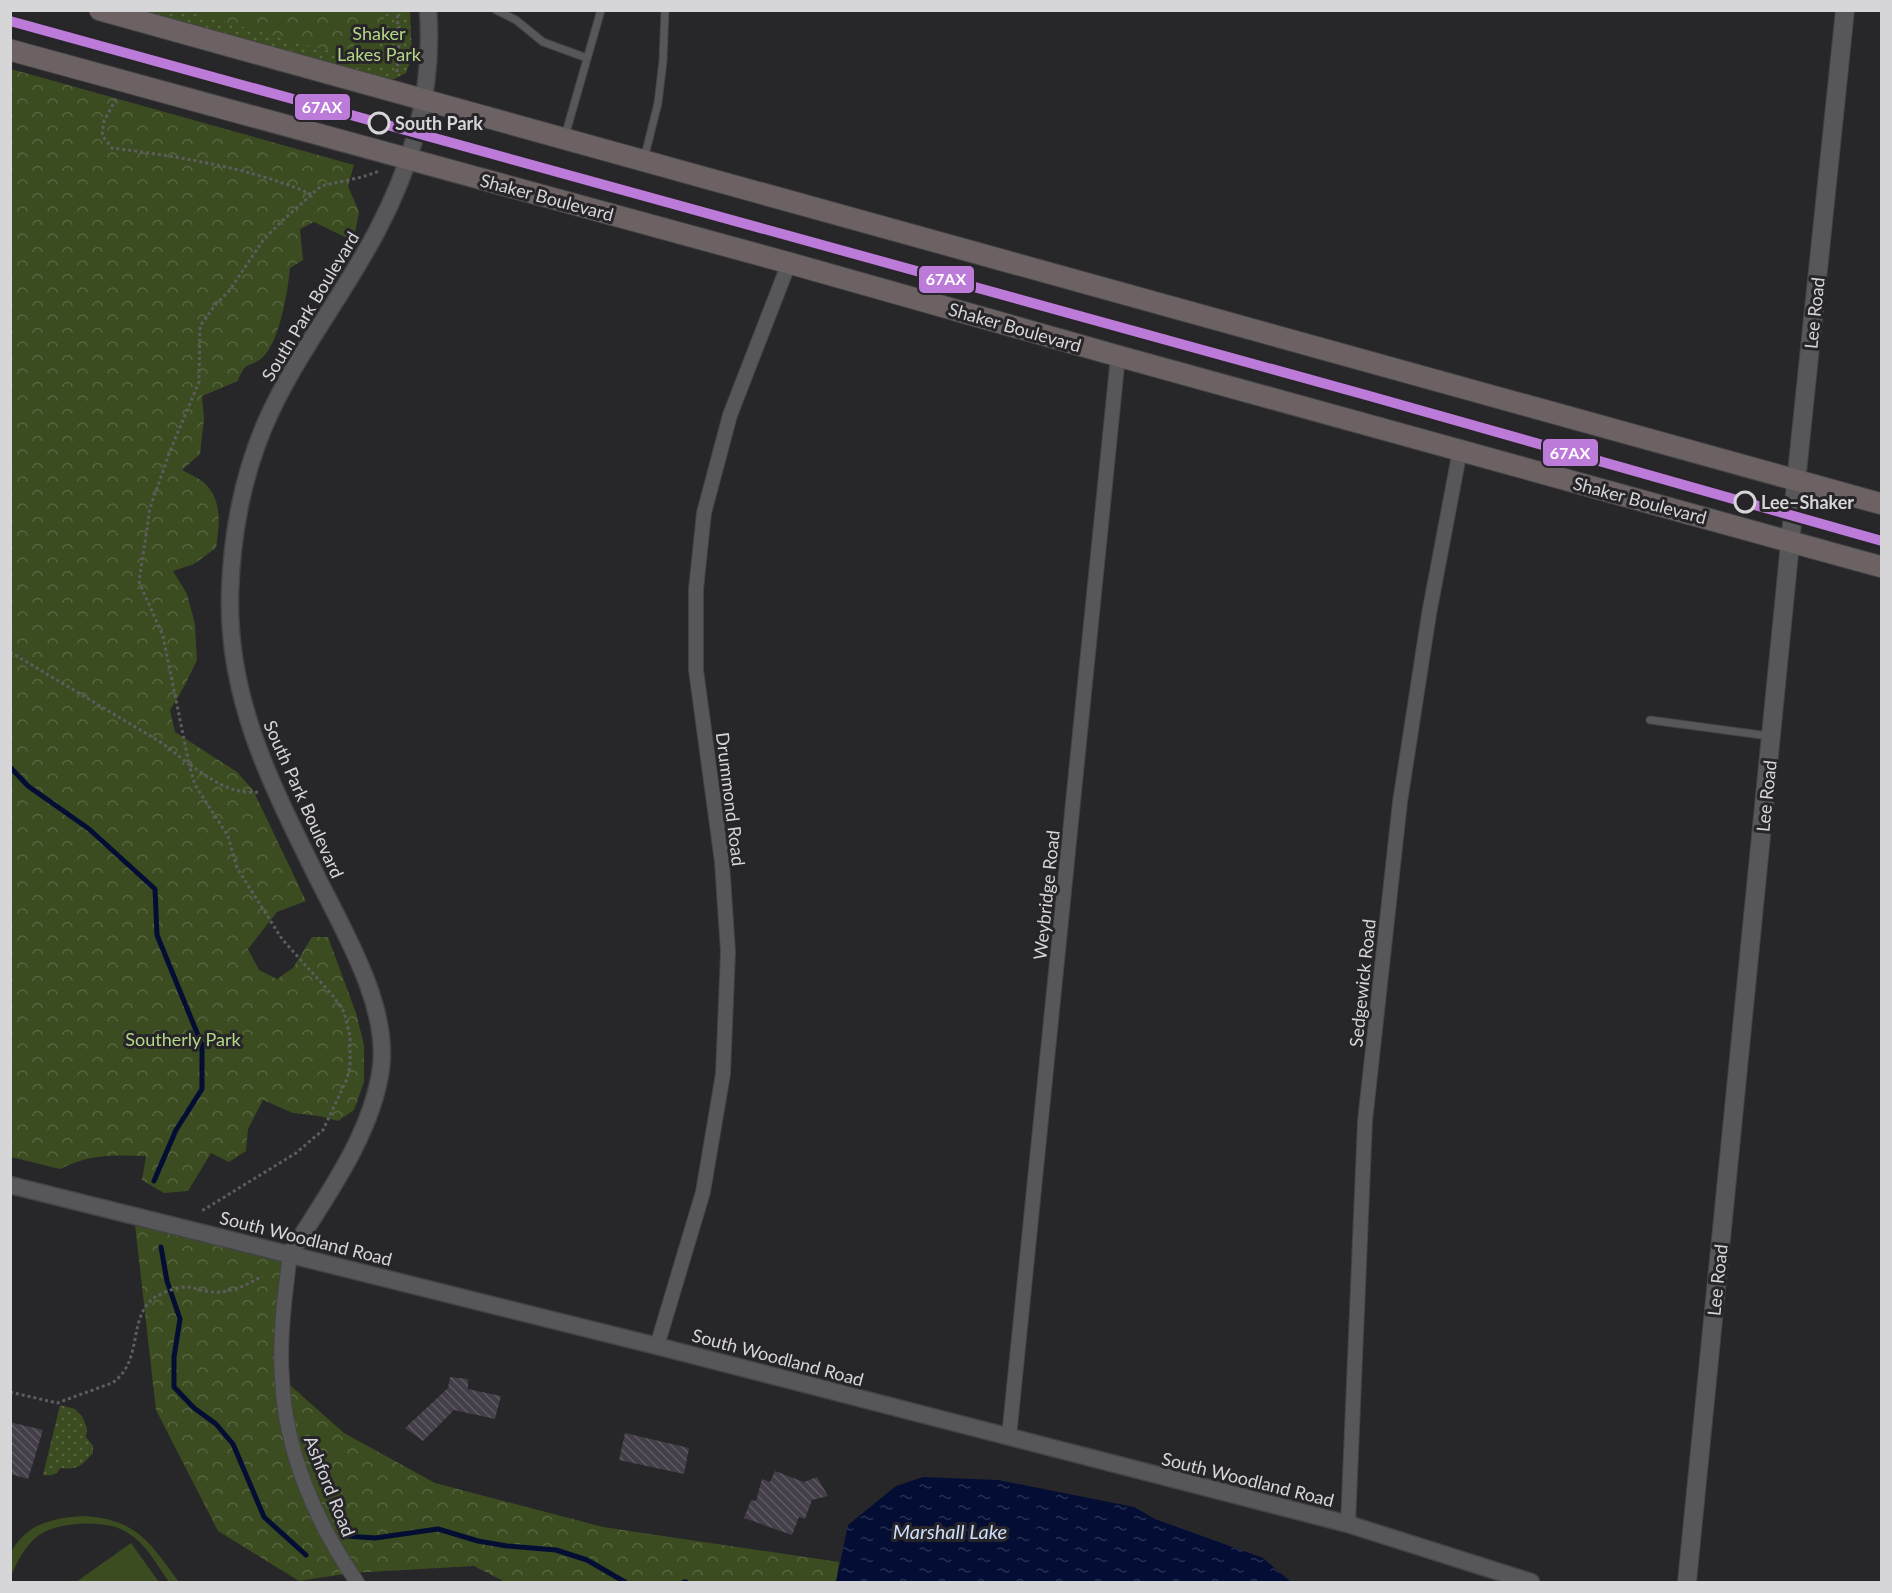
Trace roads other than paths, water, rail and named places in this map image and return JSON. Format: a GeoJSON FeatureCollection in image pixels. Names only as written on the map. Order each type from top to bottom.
{"type":"FeatureCollection","features":[{"type":"Feature","properties":{"kind":"main road"},"geometry":{"type":"LineString","coordinates":[[100,10],[1881,504]]}},
{"type":"Feature","properties":{"kind":"main road","name":"Lee Road"},"geometry":{"type":"LineString","coordinates":[[1687,1582],[1845,10]]}},
{"type":"Feature","properties":{"kind":"main road","name":"Shaker Boulevard"},"geometry":{"type":"LineString","coordinates":[[10,50],[789,263],[1881,567]]}},
{"type":"Feature","properties":{"kind":"street","name":"South Park Boulevard"},"geometry":{"type":"LineString","coordinates":[[290,1254],[343,1169],[359,1138],[374,1099],[381,1068],[382,1038],[374,1003],[349,939],[274,787],[246,716],[234,654],[230,594],[238,513],[256,445],[272,410],[289,377],[377,232],[394,197],[408,159],[424,100],[430,32],[428,10]]}},
{"type":"Feature","properties":{"kind":"street","name":"Drummond Road"},"geometry":{"type":"LineString","coordinates":[[657,1346],[704,1192],[723,1074],[727,940],[722,862],[696,670],[696,589],[704,513],[730,416],[789,263]]}},
{"type":"Feature","properties":{"kind":"street","name":"Weybridge Road"},"geometry":{"type":"LineString","coordinates":[[1009,1437],[1118,356]]}},
{"type":"Feature","properties":{"kind":"street","name":"Sedgewick Road"},"geometry":{"type":"LineString","coordinates":[[1348,1524],[1367,1109],[1400,802],[1429,614],[1460,450]]}},
{"type":"Feature","properties":{"kind":"street","name":"South Woodland Road"},"geometry":{"type":"LineString","coordinates":[[10,1185],[657,1346],[1348,1524],[1513,1580],[1531,1582]]}},
{"type":"Feature","properties":{"kind":"street","name":"Ashford Road"},"geometry":{"type":"LineString","coordinates":[[290,1254],[282,1325],[282,1378],[289,1434],[308,1490],[330,1538],[357,1582]]}},
{"type":"Feature","properties":{"kind":"lane"},"geometry":{"type":"LineString","coordinates":[[496,10],[516,20],[543,42],[587,58]]}},
{"type":"Feature","properties":{"kind":"lane"},"geometry":{"type":"LineString","coordinates":[[564,139],[601,10]]}},
{"type":"Feature","properties":{"kind":"lane"},"geometry":{"type":"LineString","coordinates":[[644,161],[658,103],[663,61],[665,10]]}},
{"type":"Feature","properties":{"kind":"lane"},"geometry":{"type":"LineString","coordinates":[[1650,720],[1772,736]]}},
{"type":"Feature","properties":{"kind":"water","name":"Marshall Lake"},"geometry":{"type":"Polygon","coordinates":[[[923,1477],[998,1480],[1134,1507],[1155,1519],[1263,1558],[1291,1582],[836,1582],[848,1525],[896,1486],[923,1477]]]}},
{"type":"Feature","properties":{"kind":"waterway"},"geometry":{"type":"LineString","coordinates":[[10,767],[28,786],[89,829],[155,889],[157,935],[202,1045],[202,1089],[176,1130],[154,1181]]}},
{"type":"Feature","properties":{"kind":"waterway"},"geometry":{"type":"LineString","coordinates":[[161,1247],[167,1281],[180,1319],[174,1357],[174,1387],[194,1408],[216,1424],[233,1444],[264,1517],[306,1555]]}},
{"type":"Feature","properties":{"kind":"waterway"},"geometry":{"type":"LineString","coordinates":[[346,1536],[375,1538],[438,1529],[478,1541],[556,1550],[587,1560],[625,1582]]}},
{"type":"Feature","properties":{"kind":"place","name":"South Park"},"geometry":{"type":"Point","coordinates":[379,123]}},
{"type":"Feature","properties":{"kind":"place","name":"Lee–Shaker"},"geometry":{"type":"Point","coordinates":[1745,502]}},
{"type":"Feature","properties":{"kind":"park label","name":"Shaker Lakes Park"},"geometry":{"type":"Point","coordinates":[379,43]}},
{"type":"Feature","properties":{"kind":"park label","name":"Southerly Park"},"geometry":{"type":"Point","coordinates":[183,1039]}}]}
